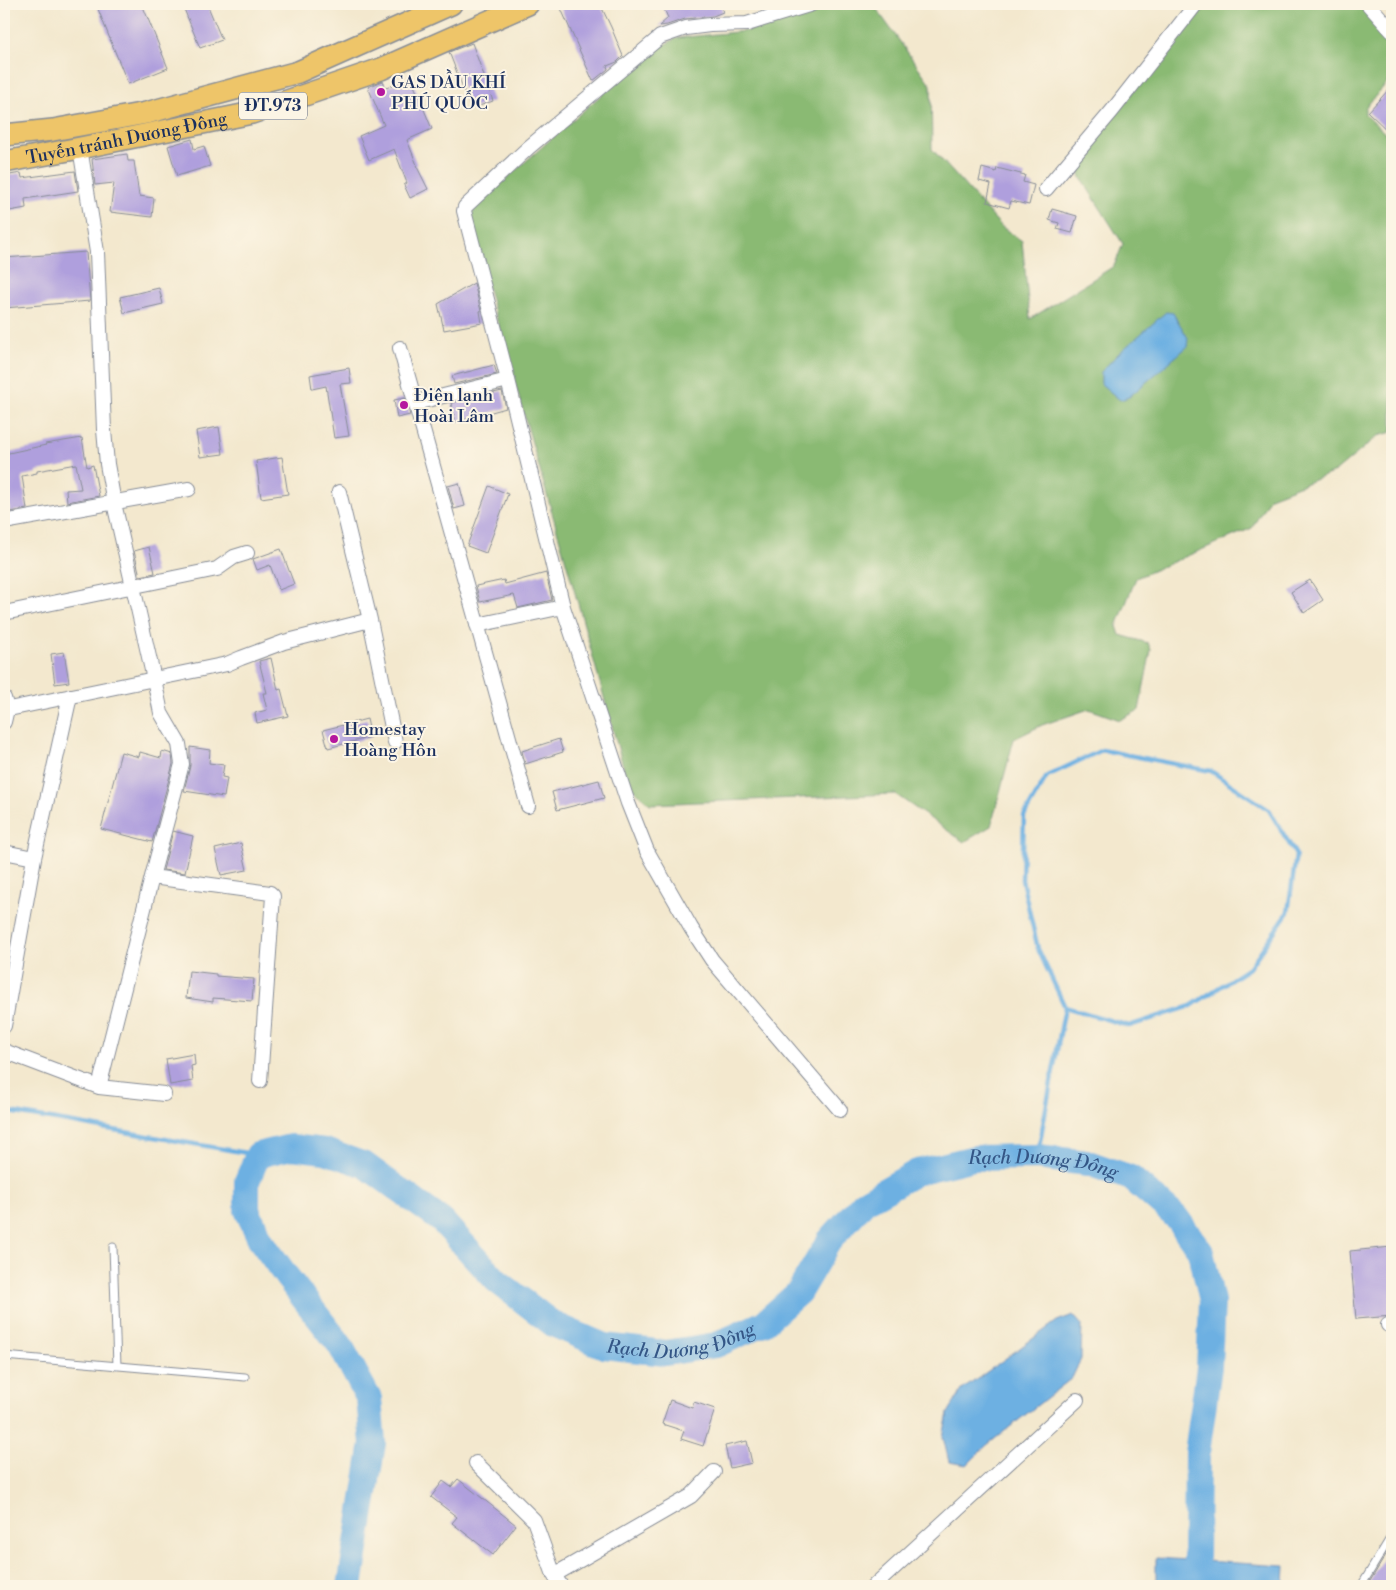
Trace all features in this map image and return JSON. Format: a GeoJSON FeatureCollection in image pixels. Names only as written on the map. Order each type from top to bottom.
{"type":"FeatureCollection","features":[{"type":"Feature","properties":{"kind":"main road","name":"Tuyến tránh Dương Đông"},"geometry":{"type":"LineString","coordinates":[[4,135],[53,130],[146,113],[298,72],[451,4]]}},
{"type":"Feature","properties":{"kind":"main road","name":"Tuyến tránh Dương Đông"},"geometry":{"type":"LineString","coordinates":[[4,162],[252,113],[381,69],[528,4]]}},
{"type":"Feature","properties":{"kind":"street"},"geometry":{"type":"LineString","coordinates":[[812,4],[746,24],[686,28],[660,37],[528,148],[465,207],[464,216],[508,380],[563,607],[628,803],[647,851],[691,928],[712,960],[840,1110]]}},
{"type":"Feature","properties":{"kind":"street"},"geometry":{"type":"LineString","coordinates":[[1046,189],[1112,111],[1196,4]]}},
{"type":"Feature","properties":{"kind":"street"},"geometry":{"type":"LineString","coordinates":[[1368,4],[1392,31]]}},
{"type":"Feature","properties":{"kind":"street"},"geometry":{"type":"LineString","coordinates":[[80,148],[97,252],[107,464],[161,712],[179,744],[182,764],[99,1087]]}},
{"type":"Feature","properties":{"kind":"street"},"geometry":{"type":"LineString","coordinates":[[400,348],[528,806]]}},
{"type":"Feature","properties":{"kind":"street"},"geometry":{"type":"LineString","coordinates":[[415,403],[508,380]]}},
{"type":"Feature","properties":{"kind":"street"},"geometry":{"type":"LineString","coordinates":[[4,522],[189,489]]}},
{"type":"Feature","properties":{"kind":"street"},"geometry":{"type":"LineString","coordinates":[[339,492],[370,620],[395,742]]}},
{"type":"Feature","properties":{"kind":"street"},"geometry":{"type":"LineString","coordinates":[[4,613],[217,569],[234,557],[246,553]]}},
{"type":"Feature","properties":{"kind":"street"},"geometry":{"type":"LineString","coordinates":[[476,625],[563,607]]}},
{"type":"Feature","properties":{"kind":"street"},"geometry":{"type":"LineString","coordinates":[[4,710],[227,664],[284,642],[370,620]]}},
{"type":"Feature","properties":{"kind":"street"},"geometry":{"type":"LineString","coordinates":[[4,1026],[34,858],[70,696]]}},
{"type":"Feature","properties":{"kind":"street"},"geometry":{"type":"LineString","coordinates":[[4,852],[34,858]]}},
{"type":"Feature","properties":{"kind":"street"},"geometry":{"type":"LineString","coordinates":[[152,877],[270,893],[272,896],[260,1081]]}},
{"type":"Feature","properties":{"kind":"street"},"geometry":{"type":"LineString","coordinates":[[4,1051],[99,1087],[164,1094]]}},
{"type":"Feature","properties":{"kind":"street"},"geometry":{"type":"LineString","coordinates":[[874,1586],[1077,1400]]}},
{"type":"Feature","properties":{"kind":"street"},"geometry":{"type":"LineString","coordinates":[[476,1463],[534,1520],[557,1581],[691,1496],[714,1472]]}},
{"type":"Feature","properties":{"kind":"lane"},"geometry":{"type":"LineString","coordinates":[[113,1247],[117,1366]]}},
{"type":"Feature","properties":{"kind":"lane"},"geometry":{"type":"LineString","coordinates":[[4,1356],[245,1377]]}},
{"type":"Feature","properties":{"kind":"lane"},"geometry":{"type":"LineString","coordinates":[[1361,1586],[1392,1535]]}},
{"type":"Feature","properties":{"kind":"green space"},"geometry":{"type":"Polygon","coordinates":[[[831,4],[873,4],[931,85],[932,149],[1002,227],[1022,241],[1030,319],[1114,266],[1123,244],[1081,178],[1078,164],[1199,4],[1360,4],[1392,39],[1392,77],[1365,108],[1365,114],[1392,140],[1392,432],[1378,436],[1335,472],[1270,497],[1252,528],[1136,578],[1117,626],[1120,635],[1148,643],[1151,650],[1139,710],[1120,720],[1089,709],[1042,725],[1014,739],[991,826],[964,842],[895,794],[650,804],[628,784],[472,233],[471,216],[476,205],[650,52],[677,38],[746,31],[782,22],[831,4]]]}},
{"type":"Feature","properties":{"kind":"water"},"geometry":{"type":"Polygon","coordinates":[[[1166,312],[1173,313],[1188,338],[1187,347],[1129,397],[1120,400],[1101,384],[1101,372],[1118,354],[1166,312]]]}},
{"type":"Feature","properties":{"kind":"water"},"geometry":{"type":"Polygon","coordinates":[[[1073,1315],[1082,1325],[1081,1359],[1072,1378],[987,1445],[967,1465],[949,1462],[943,1437],[948,1413],[962,1390],[1057,1321],[1073,1315]]]}},
{"type":"Feature","properties":{"kind":"water"},"geometry":{"type":"Polygon","coordinates":[[[1156,1558],[1285,1566],[1284,1586],[1156,1586],[1156,1558]]]}},
{"type":"Feature","properties":{"kind":"building"},"geometry":{"type":"Polygon","coordinates":[[[96,4],[142,4],[168,68],[128,84],[96,4]]]}},
{"type":"Feature","properties":{"kind":"building"},"geometry":{"type":"Polygon","coordinates":[[[182,4],[207,4],[222,40],[200,48],[182,4]]]}},
{"type":"Feature","properties":{"kind":"building"},"geometry":{"type":"Polygon","coordinates":[[[559,4],[600,4],[611,27],[623,56],[617,62],[607,66],[608,69],[593,81],[559,4]]]}},
{"type":"Feature","properties":{"kind":"building"},"geometry":{"type":"Polygon","coordinates":[[[662,4],[720,4],[723,12],[713,16],[685,19],[659,26],[668,18],[662,4]]]}},
{"type":"Feature","properties":{"kind":"building"},"geometry":{"type":"Polygon","coordinates":[[[472,43],[493,101],[471,109],[449,52],[472,43]]]}},
{"type":"Feature","properties":{"kind":"building"},"geometry":{"type":"Polygon","coordinates":[[[411,78],[432,129],[407,140],[416,165],[428,189],[410,198],[404,185],[407,183],[394,149],[369,160],[359,136],[384,125],[368,87],[383,81],[386,88],[411,78]]]}},
{"type":"Feature","properties":{"kind":"building"},"geometry":{"type":"Polygon","coordinates":[[[1392,86],[1392,135],[1368,112],[1392,86]]]}},
{"type":"Feature","properties":{"kind":"building"},"geometry":{"type":"Polygon","coordinates":[[[192,139],[194,149],[204,146],[210,166],[177,176],[168,146],[192,139]]]}},
{"type":"Feature","properties":{"kind":"building"},"geometry":{"type":"Polygon","coordinates":[[[127,154],[128,161],[134,161],[139,196],[154,198],[152,217],[110,212],[114,183],[95,185],[92,159],[127,154]]]}},
{"type":"Feature","properties":{"kind":"building"},"geometry":{"type":"Polygon","coordinates":[[[982,168],[996,172],[997,168],[1025,175],[1023,182],[1034,185],[1029,205],[1011,201],[1009,208],[987,202],[991,184],[979,181],[982,168]]]}},
{"type":"Feature","properties":{"kind":"building"},"geometry":{"type":"Polygon","coordinates":[[[75,171],[78,191],[25,199],[26,208],[4,212],[4,176],[21,173],[22,178],[75,171]]]}},
{"type":"Feature","properties":{"kind":"building"},"geometry":{"type":"Polygon","coordinates":[[[1052,209],[1077,216],[1072,233],[1057,229],[1059,223],[1049,220],[1052,209]]]}},
{"type":"Feature","properties":{"kind":"building"},"geometry":{"type":"Polygon","coordinates":[[[86,252],[90,301],[4,308],[4,258],[86,252]]]}},
{"type":"Feature","properties":{"kind":"building"},"geometry":{"type":"Polygon","coordinates":[[[474,283],[482,323],[444,330],[438,304],[474,283]]]}},
{"type":"Feature","properties":{"kind":"building"},"geometry":{"type":"Polygon","coordinates":[[[159,288],[163,304],[124,313],[120,297],[159,288]]]}},
{"type":"Feature","properties":{"kind":"building"},"geometry":{"type":"Polygon","coordinates":[[[494,365],[497,374],[454,384],[452,376],[494,365]]]}},
{"type":"Feature","properties":{"kind":"building"},"geometry":{"type":"Polygon","coordinates":[[[349,368],[351,383],[340,384],[349,436],[334,438],[326,386],[312,389],[310,375],[349,368]]]}},
{"type":"Feature","properties":{"kind":"building"},"geometry":{"type":"Polygon","coordinates":[[[502,391],[506,408],[456,422],[451,403],[502,391]]]}},
{"type":"Feature","properties":{"kind":"building"},"geometry":{"type":"Polygon","coordinates":[[[405,398],[410,415],[397,418],[394,400],[405,398]]]}},
{"type":"Feature","properties":{"kind":"building"},"geometry":{"type":"Polygon","coordinates":[[[219,427],[223,454],[200,457],[196,431],[219,427]]]}},
{"type":"Feature","properties":{"kind":"building"},"geometry":{"type":"Polygon","coordinates":[[[82,438],[87,467],[93,465],[99,496],[67,502],[66,490],[81,489],[76,464],[37,471],[37,473],[22,476],[27,509],[10,512],[4,479],[4,454],[45,444],[82,438]]]}},
{"type":"Feature","properties":{"kind":"building"},"geometry":{"type":"Polygon","coordinates":[[[282,457],[288,494],[261,498],[256,461],[282,457]]]}},
{"type":"Feature","properties":{"kind":"building"},"geometry":{"type":"Polygon","coordinates":[[[459,483],[465,506],[454,509],[448,486],[459,483]]]}},
{"type":"Feature","properties":{"kind":"building"},"geometry":{"type":"Polygon","coordinates":[[[489,486],[508,494],[486,553],[467,546],[489,486]]]}},
{"type":"Feature","properties":{"kind":"building"},"geometry":{"type":"Polygon","coordinates":[[[149,547],[155,573],[140,576],[134,551],[149,547]]]}},
{"type":"Feature","properties":{"kind":"building"},"geometry":{"type":"Polygon","coordinates":[[[281,549],[294,584],[279,590],[270,565],[257,570],[253,559],[281,549]]]}},
{"type":"Feature","properties":{"kind":"building"},"geometry":{"type":"Polygon","coordinates":[[[546,573],[552,600],[518,608],[514,595],[480,602],[476,586],[504,580],[505,584],[546,573]]]}},
{"type":"Feature","properties":{"kind":"building"},"geometry":{"type":"Polygon","coordinates":[[[1310,580],[1323,600],[1304,613],[1291,592],[1310,580]]]}},
{"type":"Feature","properties":{"kind":"building"},"geometry":{"type":"Polygon","coordinates":[[[64,652],[69,682],[55,684],[51,654],[64,652]]]}},
{"type":"Feature","properties":{"kind":"building"},"geometry":{"type":"Polygon","coordinates":[[[271,658],[278,690],[281,689],[288,716],[257,723],[255,713],[267,710],[263,693],[267,693],[259,661],[271,658]]]}},
{"type":"Feature","properties":{"kind":"building"},"geometry":{"type":"Polygon","coordinates":[[[367,719],[371,737],[328,748],[323,730],[367,719]]]}},
{"type":"Feature","properties":{"kind":"building"},"geometry":{"type":"Polygon","coordinates":[[[559,739],[563,752],[525,764],[522,751],[559,739]]]}},
{"type":"Feature","properties":{"kind":"building"},"geometry":{"type":"Polygon","coordinates":[[[190,747],[210,750],[209,763],[224,765],[222,777],[227,778],[224,797],[184,791],[190,766],[190,747]]]}},
{"type":"Feature","properties":{"kind":"building"},"geometry":{"type":"Polygon","coordinates":[[[162,751],[172,754],[173,764],[152,842],[101,829],[121,752],[139,757],[140,752],[161,758],[162,751]]]}},
{"type":"Feature","properties":{"kind":"building"},"geometry":{"type":"Polygon","coordinates":[[[599,780],[604,798],[557,810],[552,792],[599,780]]]}},
{"type":"Feature","properties":{"kind":"building"},"geometry":{"type":"Polygon","coordinates":[[[173,831],[193,836],[185,873],[163,870],[173,831]]]}},
{"type":"Feature","properties":{"kind":"building"},"geometry":{"type":"Polygon","coordinates":[[[241,843],[247,870],[221,875],[215,849],[241,843]]]}},
{"type":"Feature","properties":{"kind":"building"},"geometry":{"type":"Polygon","coordinates":[[[189,971],[216,974],[216,976],[254,979],[252,1001],[213,998],[213,1002],[186,998],[189,971]]]}},
{"type":"Feature","properties":{"kind":"building"},"geometry":{"type":"Polygon","coordinates":[[[194,1054],[195,1065],[191,1066],[193,1081],[170,1085],[166,1059],[194,1054]]]}},
{"type":"Feature","properties":{"kind":"building"},"geometry":{"type":"Polygon","coordinates":[[[1392,1247],[1392,1316],[1356,1319],[1350,1251],[1392,1247]]]}},
{"type":"Feature","properties":{"kind":"building"},"geometry":{"type":"Polygon","coordinates":[[[670,1400],[692,1408],[694,1402],[715,1409],[703,1446],[681,1439],[684,1431],[662,1424],[670,1400]]]}},
{"type":"Feature","properties":{"kind":"building"},"geometry":{"type":"Polygon","coordinates":[[[747,1441],[752,1463],[730,1468],[725,1446],[747,1441]]]}},
{"type":"Feature","properties":{"kind":"building"},"geometry":{"type":"Polygon","coordinates":[[[458,1479],[516,1525],[493,1555],[452,1523],[457,1517],[431,1497],[443,1481],[451,1487],[458,1479]]]}},
{"type":"Feature","properties":{"kind":"building"},"geometry":{"type":"Polygon","coordinates":[[[1392,1545],[1392,1586],[1367,1586],[1392,1545]]]}},
{"type":"Feature","properties":{"kind":"waterway"},"geometry":{"type":"LineString","coordinates":[[1037,1157],[1065,1007],[1038,949],[1022,880],[1024,816],[1047,776],[1102,750],[1211,771],[1269,810],[1296,855],[1288,912],[1249,968],[1191,1006],[1129,1026],[1065,1007]]}},
{"type":"Feature","properties":{"kind":"waterway"},"geometry":{"type":"LineString","coordinates":[[4,1111],[258,1155]]}},
{"type":"Feature","properties":{"kind":"waterway","name":"Rạch Dương Đông"},"geometry":{"type":"LineString","coordinates":[[350,1586],[373,1443],[369,1399],[340,1345],[261,1241],[247,1210],[247,1181],[258,1155],[291,1147],[325,1151],[365,1165],[442,1221],[497,1281],[553,1324],[604,1346],[665,1353],[716,1345],[764,1323],[799,1292],[829,1241],[864,1202],[917,1172],[974,1158],[1037,1157],[1088,1163],[1131,1178],[1176,1217],[1201,1252],[1212,1301],[1209,1367],[1197,1453],[1197,1586]]}},
{"type":"Feature","properties":{"kind":"place","name":"GAS DẦU KHÍ PHÚ QUỐC"},"geometry":{"type":"Point","coordinates":[381,92]}},
{"type":"Feature","properties":{"kind":"place","name":"Điện lạnh Hoài Lâm"},"geometry":{"type":"Point","coordinates":[404,405]}},
{"type":"Feature","properties":{"kind":"place","name":"Homestay Hoàng Hôn"},"geometry":{"type":"Point","coordinates":[334,739]}}]}
